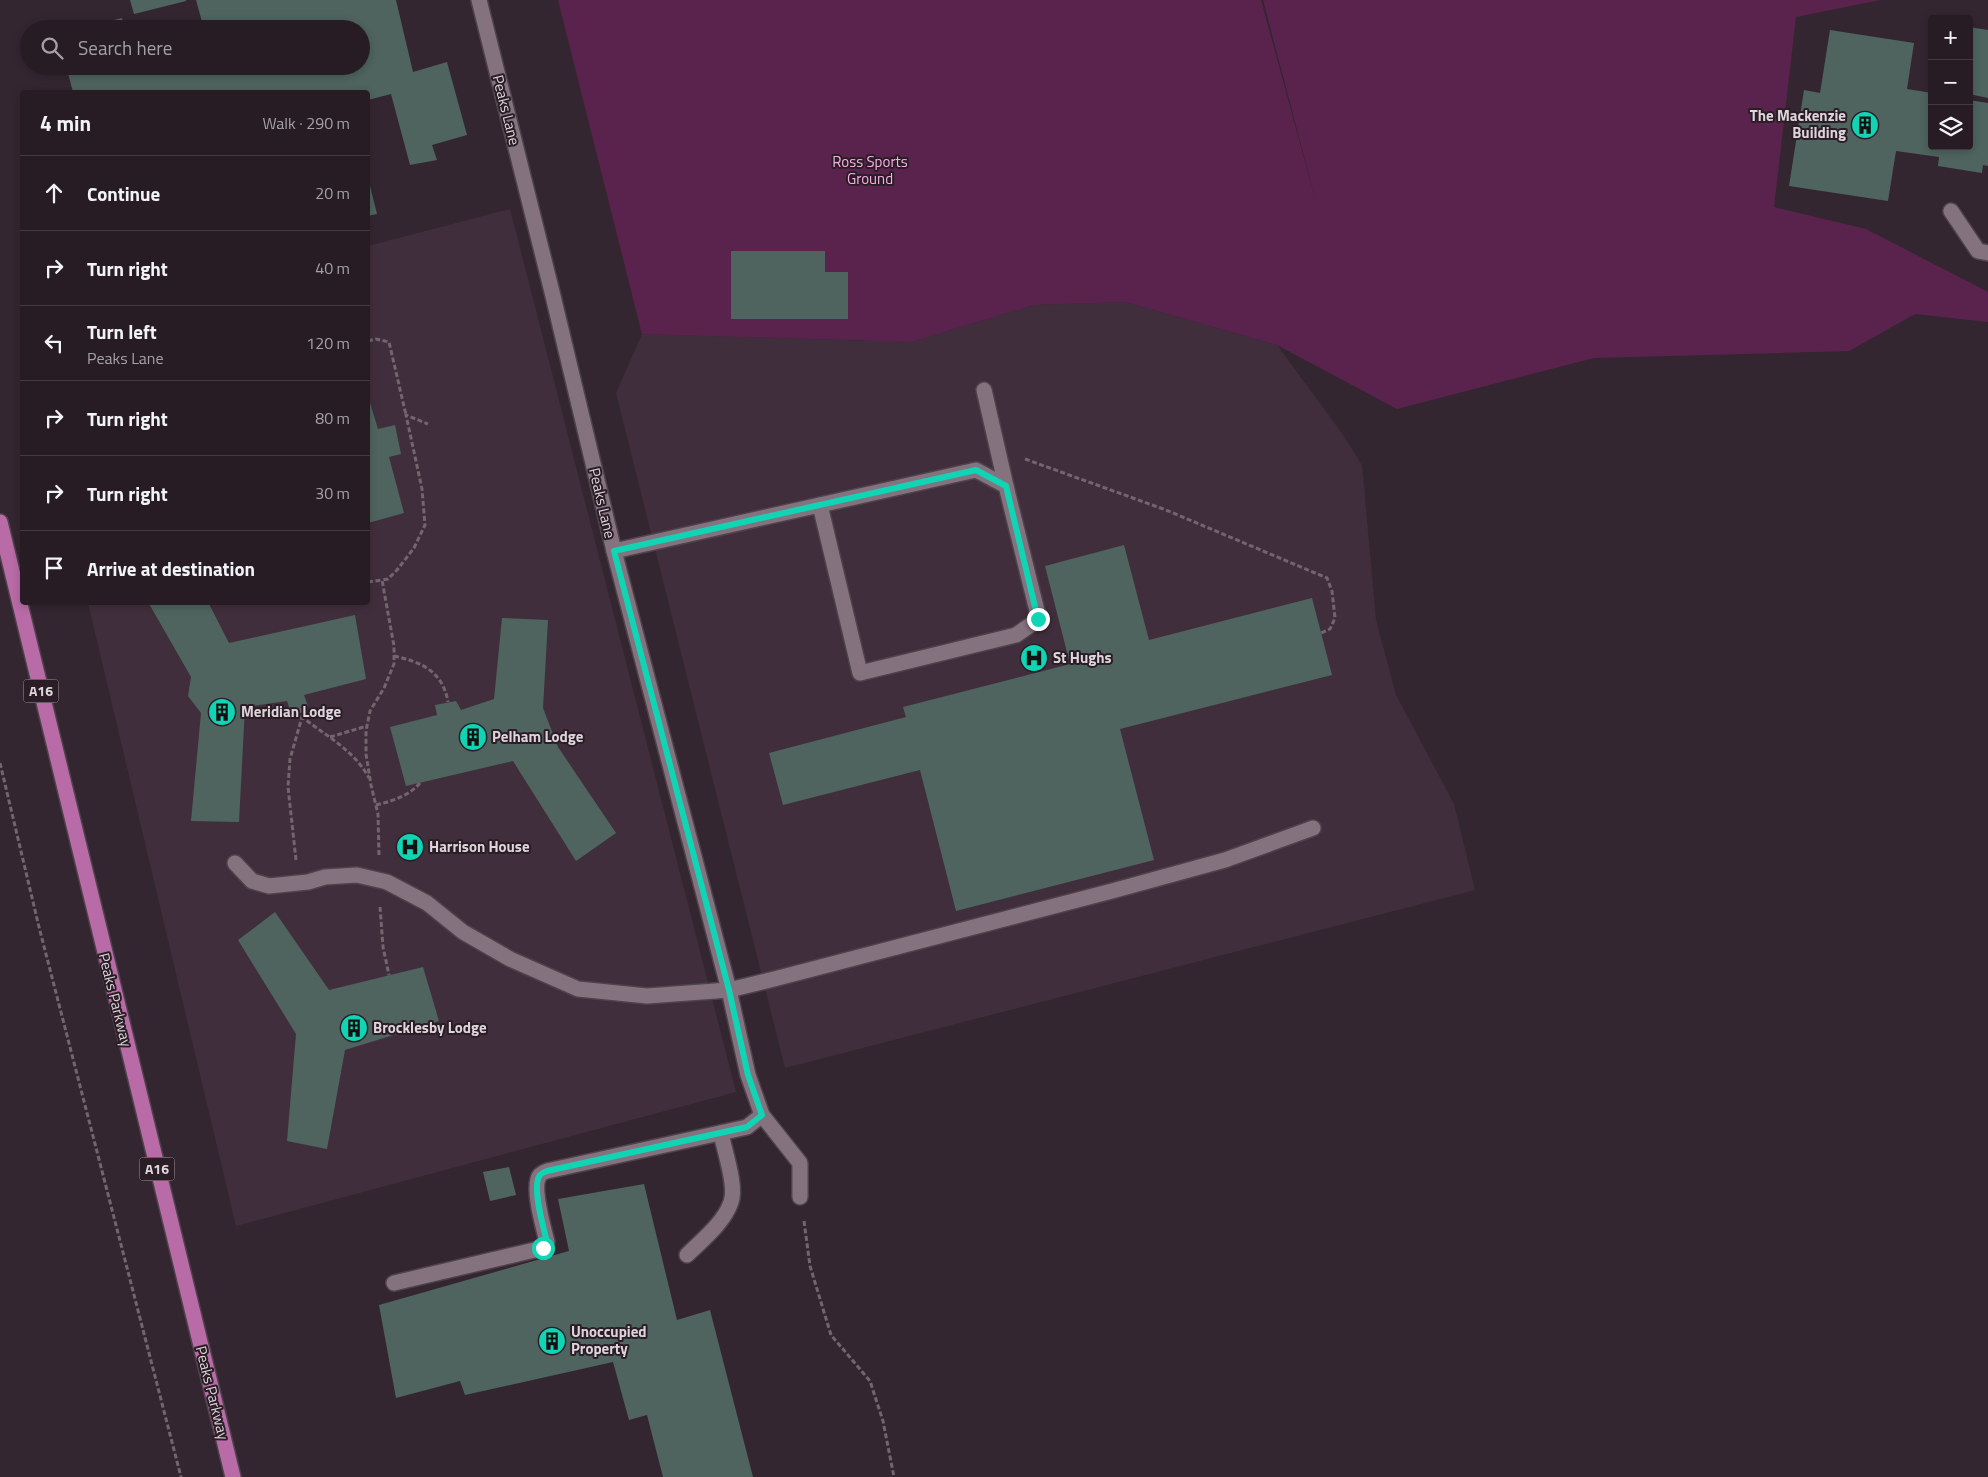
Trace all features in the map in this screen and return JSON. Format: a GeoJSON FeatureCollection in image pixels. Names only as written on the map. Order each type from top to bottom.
{"type":"FeatureCollection","features":[{"type":"Feature","properties":{"kind":"highway","name":"Peaks Parkway"},"geometry":{"type":"LineString","coordinates":[[0,522],[20,604]]}},
{"type":"Feature","properties":{"kind":"highway","name":"Peaks Parkway"},"geometry":{"type":"LineString","coordinates":[[20,605],[233,1477]]}},
{"type":"Feature","properties":{"kind":"street","name":"Peaks Lane"},"geometry":{"type":"LineString","coordinates":[[479,0],[614,551],[729,990],[748,1075],[762,1115],[800,1163],[800,1197]]}},
{"type":"Feature","properties":{"kind":"street"},"geometry":{"type":"LineString","coordinates":[[1951,211],[1978,251],[1988,253]]}},
{"type":"Feature","properties":{"kind":"street"},"geometry":{"type":"LineString","coordinates":[[820,505],[860,673],[1016,635],[1038,619],[984,390]]}},
{"type":"Feature","properties":{"kind":"street"},"geometry":{"type":"LineString","coordinates":[[614,551],[976,470],[1006,486]]}},
{"type":"Feature","properties":{"kind":"street"},"geometry":{"type":"LineString","coordinates":[[235,863],[252,881],[269,886],[308,882],[325,877],[357,875],[387,882],[428,903],[463,932],[510,959],[578,989],[647,996],[729,990],[1112,892],[1225,860],[1313,828]]}},
{"type":"Feature","properties":{"kind":"street"},"geometry":{"type":"LineString","coordinates":[[394,1283],[543,1248],[547,1242],[537,1195],[537,1182],[540,1176],[547,1171],[747,1127],[762,1115]]}},
{"type":"Feature","properties":{"kind":"street"},"geometry":{"type":"LineString","coordinates":[[687,1255],[725,1216],[732,1201],[733,1189],[721,1133]]}},
{"type":"Feature","properties":{"kind":"path"},"geometry":{"type":"LineString","coordinates":[[370,340],[376,339],[389,342],[422,489],[425,525],[414,548],[388,579],[370,582]]}},
{"type":"Feature","properties":{"kind":"path"},"geometry":{"type":"LineString","coordinates":[[406,415],[428,424]]}},
{"type":"Feature","properties":{"kind":"path"},"geometry":{"type":"LineString","coordinates":[[997,447],[1054,471],[1166,510],[1327,578],[1332,591],[1335,618],[1330,629],[1321,633]]}},
{"type":"Feature","properties":{"kind":"path"},"geometry":{"type":"LineString","coordinates":[[382,580],[394,664],[384,688],[370,712],[367,726],[366,754],[378,814],[383,947],[389,975]]}},
{"type":"Feature","properties":{"kind":"path"},"geometry":{"type":"LineString","coordinates":[[394,656],[429,668],[440,679],[446,691],[448,702]]}},
{"type":"Feature","properties":{"kind":"path"},"geometry":{"type":"LineString","coordinates":[[300,708],[302,717],[290,759],[288,787],[296,864],[308,882]]}},
{"type":"Feature","properties":{"kind":"path"},"geometry":{"type":"LineString","coordinates":[[302,717],[356,759],[370,781]]}},
{"type":"Feature","properties":{"kind":"path"},"geometry":{"type":"LineString","coordinates":[[330,737],[367,726]]}},
{"type":"Feature","properties":{"kind":"path"},"geometry":{"type":"LineString","coordinates":[[0,763],[39,927],[181,1477]]}},
{"type":"Feature","properties":{"kind":"path"},"geometry":{"type":"LineString","coordinates":[[376,805],[401,797],[415,789],[420,783]]}},
{"type":"Feature","properties":{"kind":"path"},"geometry":{"type":"LineString","coordinates":[[800,1197],[810,1266],[831,1335],[870,1381],[883,1421],[894,1477]]}},
{"type":"Feature","properties":{"kind":"shaded area","name":"Harrison House"},"geometry":{"type":"Polygon","coordinates":[[[510,209],[736,1092],[236,1226],[88,605],[370,605],[370,245],[510,209]]]}},
{"type":"Feature","properties":{"kind":"shaded area","name":"St Hughs"},"geometry":{"type":"Polygon","coordinates":[[[1125,302],[1277,345],[1341,432],[1362,465],[1376,620],[1396,695],[1454,804],[1475,890],[785,1068],[616,393],[642,334],[911,342],[1034,305],[1125,302]]]}},
{"type":"Feature","properties":{"kind":"green space","name":"Ross Sports Ground"},"geometry":{"type":"Polygon","coordinates":[[[558,0],[1261,0],[1319,213],[1263,0],[1880,0],[1796,17],[1774,207],[1866,229],[1988,292],[1988,322],[1915,314],[1849,351],[1594,358],[1397,409],[1277,345],[1125,302],[1034,305],[911,342],[642,334],[558,0]]]}},
{"type":"Feature","properties":{"kind":"building"},"geometry":{"type":"Polygon","coordinates":[[[130,0],[186,0],[186,1],[134,14],[130,0]]]}},
{"type":"Feature","properties":{"kind":"building"},"geometry":{"type":"Polygon","coordinates":[[[196,0],[396,0],[413,72],[447,62],[467,135],[432,145],[437,160],[410,165],[391,94],[370,99],[370,90],[72,90],[68,75],[370,75],[370,20],[202,20],[196,0]]]}},
{"type":"Feature","properties":{"kind":"building"},"geometry":{"type":"Polygon","coordinates":[[[1973,28],[1988,30],[1988,98],[1973,95],[1973,28]]]}},
{"type":"Feature","properties":{"kind":"building","name":"The Mackenzie Building"},"geometry":{"type":"Polygon","coordinates":[[[1830,30],[1914,43],[1907,89],[1928,92],[1928,150],[1973,150],[1973,101],[1988,103],[1988,166],[1983,165],[1982,173],[1938,166],[1939,157],[1896,151],[1888,201],[1789,186],[1804,90],[1820,93],[1830,30]]]}},
{"type":"Feature","properties":{"kind":"building"},"geometry":{"type":"Polygon","coordinates":[[[370,186],[377,214],[370,216],[370,186]]]}},
{"type":"Feature","properties":{"kind":"building"},"geometry":{"type":"Polygon","coordinates":[[[731,251],[825,251],[825,272],[848,272],[848,319],[731,319],[731,251]]]}},
{"type":"Feature","properties":{"kind":"building"},"geometry":{"type":"Polygon","coordinates":[[[370,403],[378,429],[395,425],[401,454],[389,457],[404,513],[370,522],[370,403]]]}},
{"type":"Feature","properties":{"kind":"building","name":"St Hughs"},"geometry":{"type":"Polygon","coordinates":[[[1124,545],[1149,640],[1312,598],[1332,675],[1120,729],[1154,860],[956,911],[920,770],[783,805],[769,753],[906,717],[903,707],[1070,664],[1045,566],[1124,545]]]}},
{"type":"Feature","properties":{"kind":"building","name":"Meridian Lodge"},"geometry":{"type":"Polygon","coordinates":[[[150,605],[210,605],[229,643],[355,615],[366,679],[304,695],[308,706],[290,710],[287,701],[245,707],[239,822],[191,821],[201,713],[188,696],[191,677],[150,605]]]}},
{"type":"Feature","properties":{"kind":"building","name":"Pelham Lodge"},"geometry":{"type":"Polygon","coordinates":[[[502,618],[548,620],[543,708],[558,747],[616,833],[576,861],[513,761],[406,786],[390,727],[437,715],[435,705],[456,701],[461,710],[494,699],[502,618]]]}},
{"type":"Feature","properties":{"kind":"building","name":"Brocklesby Lodge"},"geometry":{"type":"Polygon","coordinates":[[[275,912],[329,990],[423,967],[439,1021],[345,1050],[327,1149],[287,1141],[296,1034],[238,940],[275,912]]]}},
{"type":"Feature","properties":{"kind":"building"},"geometry":{"type":"Polygon","coordinates":[[[509,1167],[516,1195],[490,1201],[483,1172],[509,1167]]]}},
{"type":"Feature","properties":{"kind":"building","name":"Unoccupied Property"},"geometry":{"type":"Polygon","coordinates":[[[644,1184],[677,1320],[710,1310],[753,1477],[663,1477],[647,1415],[629,1420],[613,1362],[465,1395],[460,1381],[396,1398],[379,1305],[569,1251],[558,1199],[644,1184]]]}},
{"type":"Feature","properties":{"kind":"place","name":"The Mackenzie Building"},"geometry":{"type":"Point","coordinates":[1865,125]}},
{"type":"Feature","properties":{"kind":"place","name":"St Hughs"},"geometry":{"type":"Point","coordinates":[1034,658]}},
{"type":"Feature","properties":{"kind":"place","name":"Meridian Lodge"},"geometry":{"type":"Point","coordinates":[222,712]}},
{"type":"Feature","properties":{"kind":"place","name":"Pelham Lodge"},"geometry":{"type":"Point","coordinates":[473,737]}},
{"type":"Feature","properties":{"kind":"place","name":"Harrison House"},"geometry":{"type":"Point","coordinates":[410,847]}},
{"type":"Feature","properties":{"kind":"place","name":"Brocklesby Lodge"},"geometry":{"type":"Point","coordinates":[354,1028]}},
{"type":"Feature","properties":{"kind":"place","name":"Unoccupied Property"},"geometry":{"type":"Point","coordinates":[552,1341]}},
{"type":"Feature","properties":{"kind":"route"},"geometry":{"type":"LineString","coordinates":[[543,1248],[547,1242],[537,1195],[537,1182],[540,1176],[547,1171],[747,1127],[762,1115],[748,1075],[729,990],[614,551],[976,470],[1006,486],[1038,619]]}}]}
